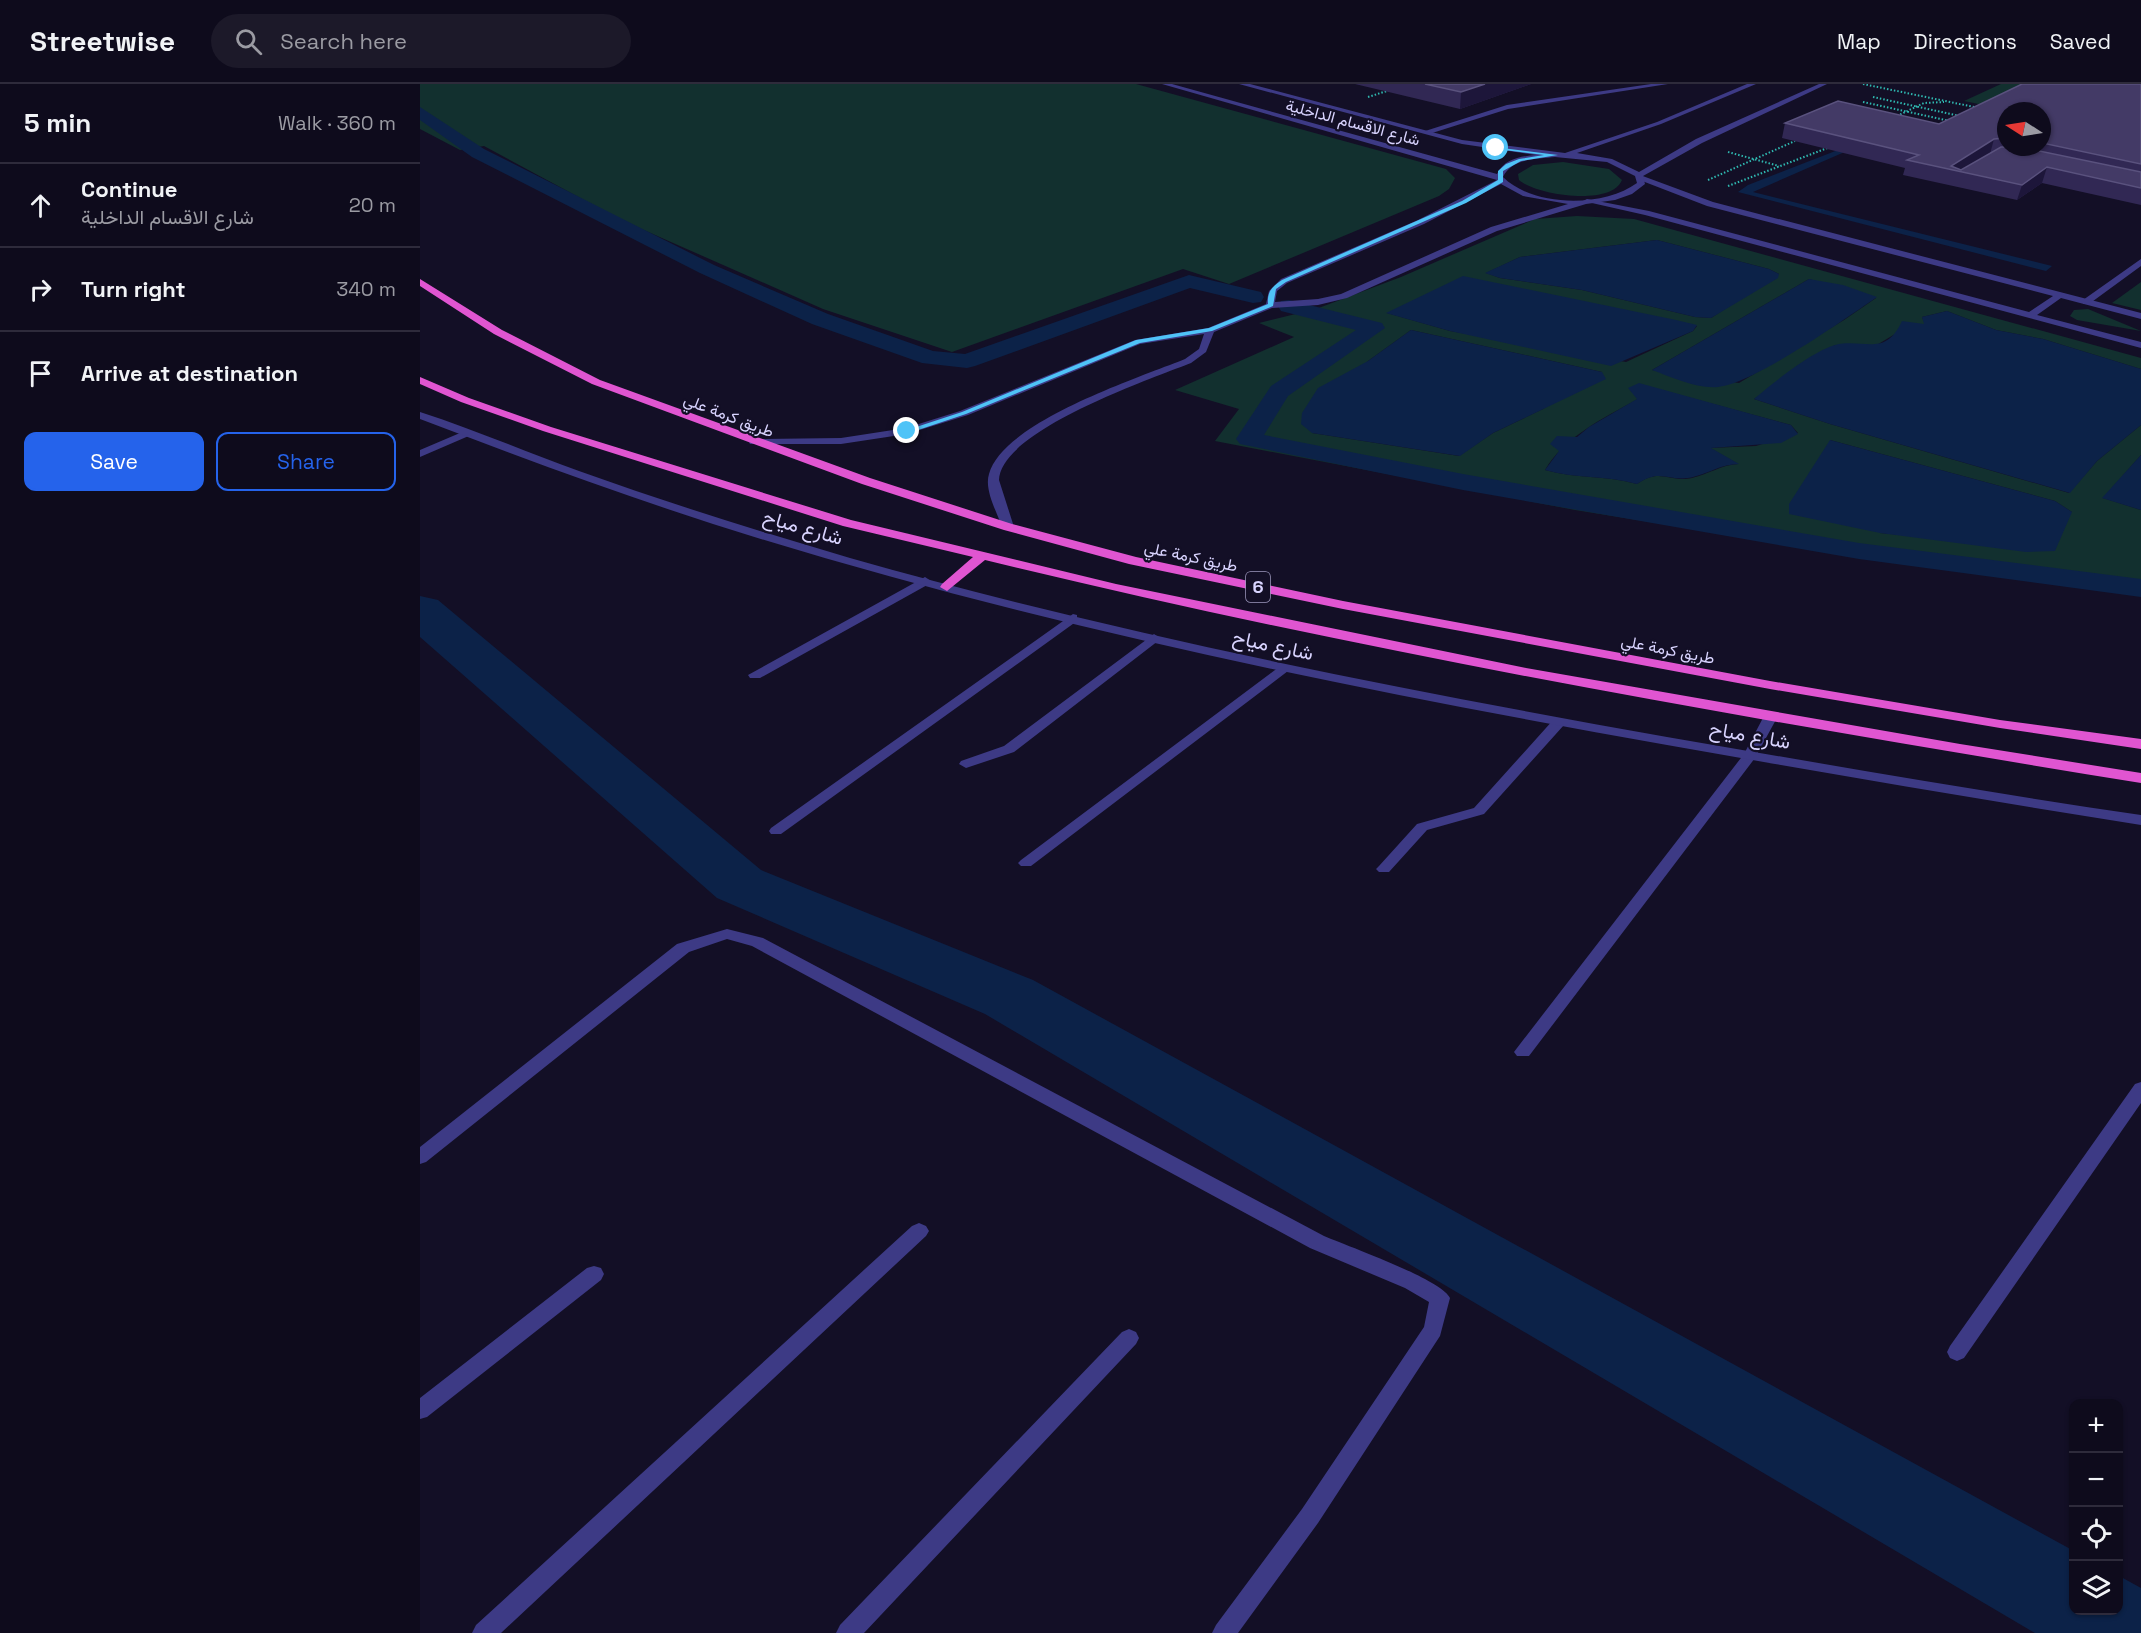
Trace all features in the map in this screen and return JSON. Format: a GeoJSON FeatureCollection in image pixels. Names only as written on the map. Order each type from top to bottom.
{"type":"FeatureCollection","features":[{"type":"Feature","properties":{"kind":"highway","name":"طريق كرمة علي"},"geometry":{"type":"LineString","coordinates":[[420,282],[498,332],[596,382],[754,442],[1008,527],[1134,561],[1354,607],[1770,685],[2000,724],[2141,744]]}},
{"type":"Feature","properties":{"kind":"highway","name":"6"},"geometry":{"type":"LineString","coordinates":[[420,380],[465,400],[548,429],[836,520],[1116,588],[1526,672],[2141,778]]}},
{"type":"Feature","properties":{"kind":"highway"},"geometry":{"type":"LineString","coordinates":[[947,587],[982,556]]}},
{"type":"Feature","properties":{"kind":"street","name":"شارع الاقسام الداخلية"},"geometry":{"type":"LineString","coordinates":[[1165,84],[1500,179],[1523,194],[1541,198],[1585,201]]}},
{"type":"Feature","properties":{"kind":"street","name":"شارع الاقسام الداخلية"},"geometry":{"type":"LineString","coordinates":[[1242,84],[1478,145],[1559,155]]}},
{"type":"Feature","properties":{"kind":"street"},"geometry":{"type":"LineString","coordinates":[[1426,132],[1507,107],[1665,84]]}},
{"type":"Feature","properties":{"kind":"street"},"geometry":{"type":"LineString","coordinates":[[1271,305],[1270,295],[1274,288],[1284,281],[1464,202],[1500,179],[1501,171],[1508,165],[1528,158],[1559,155],[1644,129],[1753,84]]}},
{"type":"Feature","properties":{"kind":"street"},"geometry":{"type":"LineString","coordinates":[[1639,176],[1708,136],[1824,84]]}},
{"type":"Feature","properties":{"kind":"street"},"geometry":{"type":"LineString","coordinates":[[1559,155],[1618,163],[1639,176],[1710,204],[2141,316]]}},
{"type":"Feature","properties":{"kind":"street"},"geometry":{"type":"LineString","coordinates":[[754,442],[841,441],[907,431],[964,413],[1138,342],[1210,330],[1271,305],[1318,302],[1344,296],[1494,229],[1585,201],[1627,195],[1641,184],[1639,176]]}},
{"type":"Feature","properties":{"kind":"street"},"geometry":{"type":"LineString","coordinates":[[1585,201],[1646,213],[2141,345]]}},
{"type":"Feature","properties":{"kind":"street"},"geometry":{"type":"LineString","coordinates":[[2086,302],[2141,262]]}},
{"type":"Feature","properties":{"kind":"street"},"geometry":{"type":"LineString","coordinates":[[2029,316],[2060,295]]}},
{"type":"Feature","properties":{"kind":"street"},"geometry":{"type":"LineString","coordinates":[[1008,527],[994,474],[1001,457],[1017,440],[1074,409],[1188,361],[1203,350],[1210,330]]}},
{"type":"Feature","properties":{"kind":"street","name":"شارع مياح"},"geometry":{"type":"LineString","coordinates":[[420,415],[577,474],[713,520],[947,587],[1154,638],[1283,668],[1559,722],[2141,820]]}},
{"type":"Feature","properties":{"kind":"street"},"geometry":{"type":"LineString","coordinates":[[420,454],[467,433]]}},
{"type":"Feature","properties":{"kind":"street"},"geometry":{"type":"LineString","coordinates":[[755,675],[925,581]]}},
{"type":"Feature","properties":{"kind":"street"},"geometry":{"type":"LineString","coordinates":[[776,831],[1073,618]]}},
{"type":"Feature","properties":{"kind":"street"},"geometry":{"type":"LineString","coordinates":[[966,764],[1009,749],[1154,638]]}},
{"type":"Feature","properties":{"kind":"street"},"geometry":{"type":"LineString","coordinates":[[1026,863],[1283,668]]}},
{"type":"Feature","properties":{"kind":"street"},"geometry":{"type":"LineString","coordinates":[[1523,1052],[1750,755],[1771,716]]}},
{"type":"Feature","properties":{"kind":"street"},"geometry":{"type":"LineString","coordinates":[[1384,868],[1422,827],[1479,811],[1559,722]]}},
{"type":"Feature","properties":{"kind":"street"},"geometry":{"type":"LineString","coordinates":[[420,1157],[683,948],[727,934],[757,942],[1306,1236],[1412,1282],[1440,1298],[1433,1330],[1310,1516],[1224,1633]]}},
{"type":"Feature","properties":{"kind":"street"},"geometry":{"type":"LineString","coordinates":[[1958,1352],[2141,1089]]}},
{"type":"Feature","properties":{"kind":"street"},"geometry":{"type":"LineString","coordinates":[[484,1633],[919,1231]]}},
{"type":"Feature","properties":{"kind":"street"},"geometry":{"type":"LineString","coordinates":[[420,1410],[594,1274]]}},
{"type":"Feature","properties":{"kind":"street"},"geometry":{"type":"LineString","coordinates":[[849,1633],[1129,1338]]}},
{"type":"Feature","properties":{"kind":"path"},"geometry":{"type":"LineString","coordinates":[[1863,84],[1980,108]]}},
{"type":"Feature","properties":{"kind":"path"},"geometry":{"type":"LineString","coordinates":[[1873,97],[1967,118]]}},
{"type":"Feature","properties":{"kind":"path"},"geometry":{"type":"LineString","coordinates":[[1863,102],[1955,123]]}},
{"type":"Feature","properties":{"kind":"path"},"geometry":{"type":"LineString","coordinates":[[1893,118],[1928,103],[1953,102]]}},
{"type":"Feature","properties":{"kind":"path"},"geometry":{"type":"LineString","coordinates":[[1707,181],[1795,141]]}},
{"type":"Feature","properties":{"kind":"path"},"geometry":{"type":"LineString","coordinates":[[1725,189],[1831,146]]}},
{"type":"Feature","properties":{"kind":"path"},"geometry":{"type":"LineString","coordinates":[[1728,152],[1779,166]]}},
{"type":"Feature","properties":{"kind":"green space"},"geometry":{"type":"Polygon","coordinates":[[[420,84],[1136,84],[1446,169],[1455,178],[1449,189],[1439,196],[1229,284],[1183,269],[952,352],[823,309],[621,220],[484,146],[460,150],[420,129],[420,84]]]}},
{"type":"Feature","properties":{"kind":"green space"},"geometry":{"type":"Polygon","coordinates":[[[2001,84],[2039,84],[2003,102],[1997,102],[1997,105],[1993,107],[1964,101],[2001,84]]]}},
{"type":"Feature","properties":{"kind":"green space"},"geometry":{"type":"Polygon","coordinates":[[[1563,162],[1609,169],[1622,180],[1615,188],[1604,194],[1573,196],[1541,190],[1519,180],[1518,174],[1533,165],[1563,162]]]}},
{"type":"Feature","properties":{"kind":"green space"},"geometry":{"type":"Polygon","coordinates":[[[1577,216],[1634,219],[2141,358],[2141,369],[2043,339],[1996,330],[1947,311],[1922,317],[1925,324],[1895,334],[1875,346],[1835,345],[1754,399],[1830,424],[2069,493],[2097,461],[2141,425],[2141,455],[2103,498],[2141,510],[2141,595],[1924,566],[1575,510],[1215,441],[1239,409],[1175,390],[1294,337],[1259,323],[1316,309],[1401,277],[1535,219],[1577,216]],[[1657,240],[1520,257],[1486,273],[1500,278],[1582,290],[1695,317],[1711,318],[1779,274],[1769,269],[1657,240]],[[1809,279],[1652,370],[1739,383],[1844,320],[1876,298],[1809,279]],[[1552,295],[1387,313],[1450,331],[1626,362],[1693,331],[1697,326],[1552,295]],[[1411,330],[1368,361],[1312,433],[1459,456],[1493,433],[1543,409],[1602,372],[1411,330]],[[1639,384],[1638,399],[1599,421],[1563,447],[1545,470],[1637,484],[1645,479],[1658,476],[1677,479],[1692,478],[1738,464],[1710,448],[1756,446],[1798,433],[1791,425],[1639,384]],[[1830,440],[1880,533],[1944,539],[2072,512],[2055,501],[1830,440]]]}},
{"type":"Feature","properties":{"kind":"green space"},"geometry":{"type":"Polygon","coordinates":[[[2141,282],[2141,310],[2112,303],[2141,282]]]}},
{"type":"Feature","properties":{"kind":"green space"},"geometry":{"type":"Polygon","coordinates":[[[2088,309],[2141,331],[2077,320],[2070,316],[2074,310],[2088,309]]]}},
{"type":"Feature","properties":{"kind":"water"},"geometry":{"type":"Polygon","coordinates":[[[1874,136],[1879,137],[1753,192],[2052,266],[2046,271],[1738,192],[1748,185],[1874,136]]]}},
{"type":"Feature","properties":{"kind":"water"},"geometry":{"type":"Polygon","coordinates":[[[1657,240],[1769,269],[1779,274],[1778,278],[1711,318],[1695,317],[1582,290],[1500,278],[1485,273],[1520,257],[1657,240]]]}},
{"type":"Feature","properties":{"kind":"water"},"geometry":{"type":"Polygon","coordinates":[[[1463,276],[1697,325],[1693,331],[1611,366],[1450,331],[1386,313],[1463,276]]]}},
{"type":"Feature","properties":{"kind":"water"},"geometry":{"type":"Polygon","coordinates":[[[1809,279],[1843,285],[1877,297],[1799,349],[1734,383],[1718,387],[1702,386],[1652,370],[1809,279]]]}},
{"type":"Feature","properties":{"kind":"water"},"geometry":{"type":"Polygon","coordinates":[[[1947,311],[1996,330],[2043,339],[2141,369],[2141,425],[2097,461],[2070,493],[1830,424],[1754,399],[1793,369],[1825,349],[1846,343],[1881,343],[1895,332],[1902,321],[1924,324],[1922,317],[1947,311]]]}},
{"type":"Feature","properties":{"kind":"water"},"geometry":{"type":"Polygon","coordinates":[[[1411,330],[1602,372],[1606,379],[1493,433],[1460,456],[1312,433],[1301,424],[1302,413],[1318,388],[1368,361],[1411,330]]]}},
{"type":"Feature","properties":{"kind":"water"},"geometry":{"type":"Polygon","coordinates":[[[1639,383],[1791,425],[1798,434],[1781,443],[1711,448],[1739,464],[1727,465],[1685,478],[1659,476],[1645,479],[1637,484],[1545,470],[1559,451],[1550,444],[1557,436],[1577,437],[1589,427],[1637,399],[1628,388],[1639,383]]]}},
{"type":"Feature","properties":{"kind":"water"},"geometry":{"type":"Polygon","coordinates":[[[1830,440],[2055,501],[2072,512],[2055,551],[2026,552],[1880,533],[1789,514],[1789,504],[1830,440]]]}},
{"type":"Feature","properties":{"kind":"water"},"geometry":{"type":"Polygon","coordinates":[[[2141,455],[2141,510],[2102,498],[2141,455]]]}},
{"type":"Feature","properties":{"kind":"building"},"geometry":{"type":"Polygon","coordinates":[[[1425,84],[1485,84],[1461,92],[1425,84]]]}},
{"type":"Feature","properties":{"kind":"building"},"geometry":{"type":"Polygon","coordinates":[[[2022,84],[2141,84],[2141,164],[2051,145],[2051,102],[1997,102],[1997,139],[1951,166],[1961,170],[1997,149],[1997,156],[2051,156],[2051,153],[2141,172],[2141,188],[2047,167],[2022,185],[1907,160],[1919,155],[1785,123],[1838,101],[1939,124],[2022,84]]]}},
{"type":"Feature","properties":{"kind":"waterway"},"geometry":{"type":"LineString","coordinates":[[420,112],[478,153],[707,269],[820,319],[930,358],[967,361],[1189,281],[1253,297]]}},
{"type":"Feature","properties":{"kind":"waterway"},"geometry":{"type":"LineString","coordinates":[[1289,306],[1374,328],[1279,391],[1249,439],[1463,482],[1859,551],[2141,588]]}},
{"type":"Feature","properties":{"kind":"waterway"},"geometry":{"type":"LineString","coordinates":[[420,611],[739,884],[1009,997],[2069,1600]]}},
{"type":"Feature","properties":{"kind":"waterway"},"geometry":{"type":"LineString","coordinates":[[2095,1615],[2126,1633]]}},
{"type":"Feature","properties":{"kind":"route"},"geometry":{"type":"LineString","coordinates":[[907,431],[964,413],[1138,342],[1210,330],[1271,305],[1270,295],[1274,288],[1284,281],[1464,202],[1501,181],[1499,177],[1501,171],[1508,165],[1520,160],[1556,155],[1496,148]]}}]}
